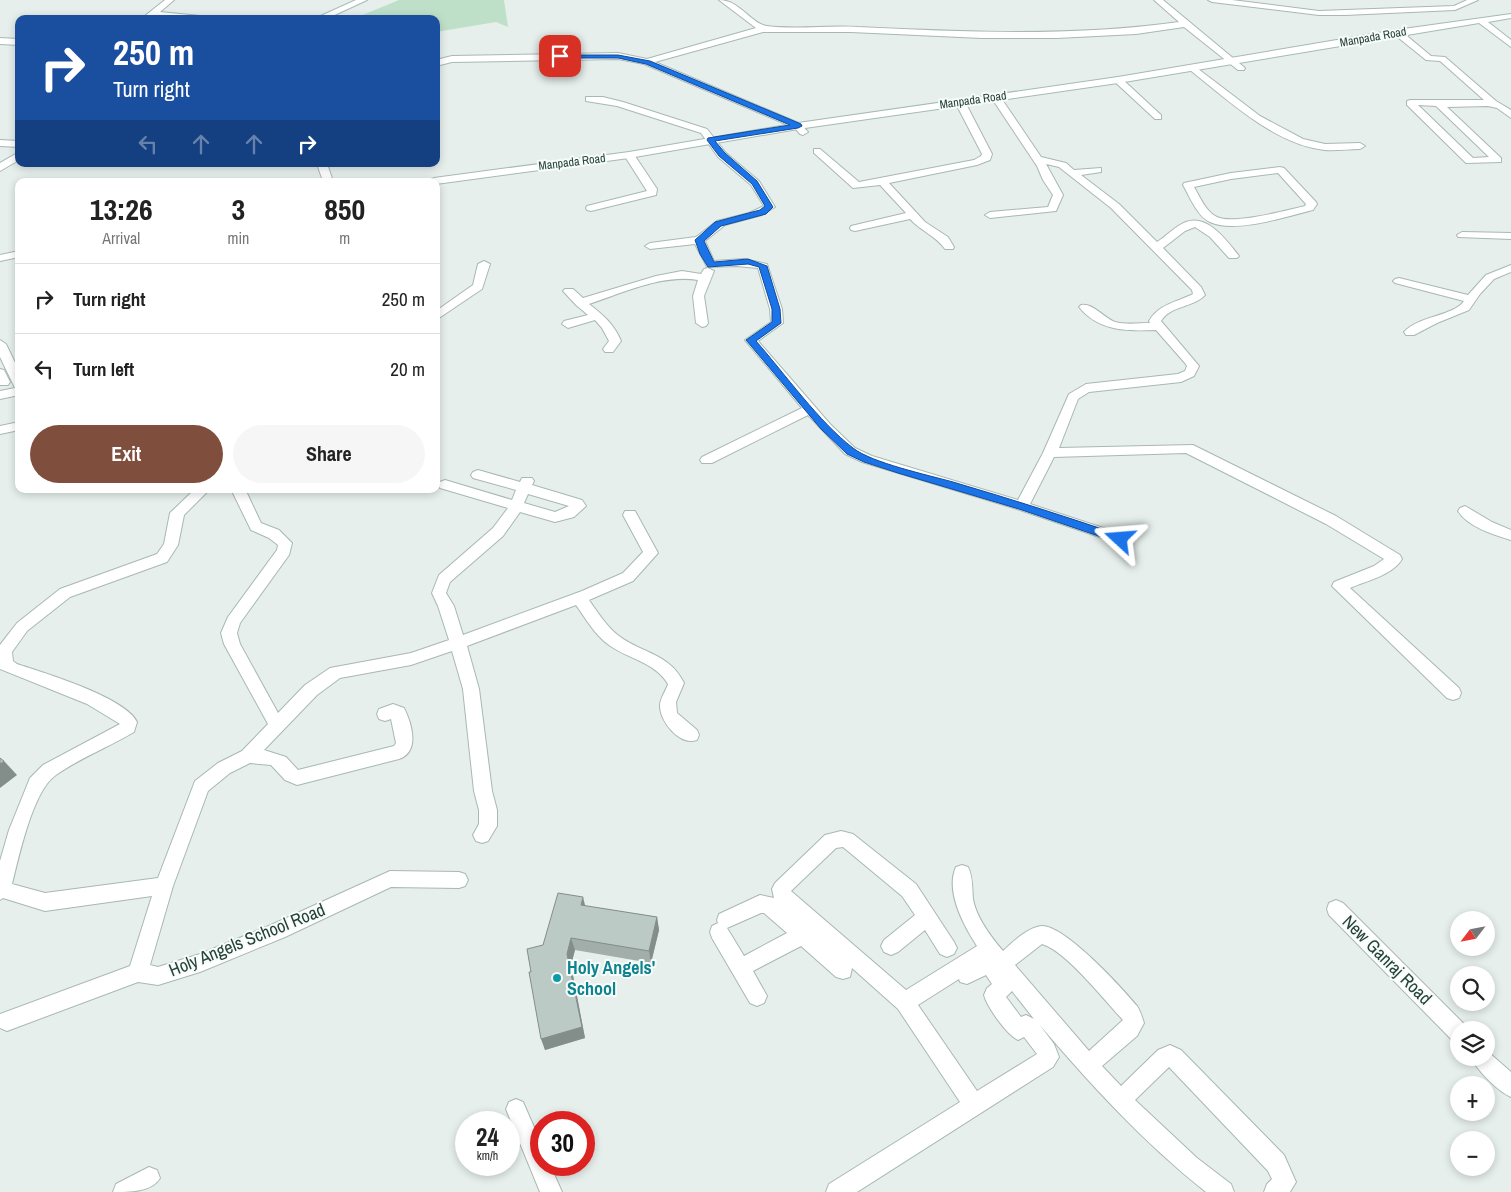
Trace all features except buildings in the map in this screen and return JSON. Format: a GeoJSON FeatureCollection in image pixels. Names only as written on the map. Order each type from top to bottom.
{"type":"FeatureCollection","features":[{"type":"Feature","properties":{"kind":"street"},"geometry":{"type":"LineString","coordinates":[[150,15],[170,0]]}},
{"type":"Feature","properties":{"kind":"street"},"geometry":{"type":"LineString","coordinates":[[327,15],[363,0]]}},
{"type":"Feature","properties":{"kind":"street"},"geometry":{"type":"LineString","coordinates":[[723,0],[763,28]]}},
{"type":"Feature","properties":{"kind":"street"},"geometry":{"type":"LineString","coordinates":[[1158,0],[1241,68]]}},
{"type":"Feature","properties":{"kind":"street"},"geometry":{"type":"LineString","coordinates":[[1212,0],[1272,3],[1319,13],[1455,8],[1474,0]]}},
{"type":"Feature","properties":{"kind":"street"},"geometry":{"type":"LineString","coordinates":[[1369,0],[1379,12]]}},
{"type":"Feature","properties":{"kind":"street","name":"Manpada Road"},"geometry":{"type":"LineString","coordinates":[[1486,24],[1511,16]]}},
{"type":"Feature","properties":{"kind":"street","name":"Manpada Road"},"geometry":{"type":"LineString","coordinates":[[440,181],[631,158],[801,129],[1121,83],[1196,71],[1232,62],[1486,24],[1511,23]]}},
{"type":"Feature","properties":{"kind":"street"},"geometry":{"type":"LineString","coordinates":[[647,62],[763,28],[851,28],[982,35],[1057,35],[1136,31],[1186,24]]}},
{"type":"Feature","properties":{"kind":"street"},"geometry":{"type":"LineString","coordinates":[[1486,24],[1511,44]]}},
{"type":"Feature","properties":{"kind":"street"},"geometry":{"type":"LineString","coordinates":[[1402,36],[1430,58],[1442,59],[1494,104],[1511,115]]}},
{"type":"Feature","properties":{"kind":"street","name":"Manpada Road"},"geometry":{"type":"LineString","coordinates":[[1196,71],[1241,68],[1402,36]]}},
{"type":"Feature","properties":{"kind":"street"},"geometry":{"type":"LineString","coordinates":[[0,41],[15,42]]}},
{"type":"Feature","properties":{"kind":"street"},"geometry":{"type":"LineString","coordinates":[[440,62],[452,59],[618,56],[647,62],[801,129]]}},
{"type":"Feature","properties":{"kind":"street"},"geometry":{"type":"LineString","coordinates":[[1196,71],[1257,118],[1300,142],[1325,147],[1360,146]]}},
{"type":"Feature","properties":{"kind":"street"},"geometry":{"type":"LineString","coordinates":[[1121,83],[1158,117]]}},
{"type":"Feature","properties":{"kind":"street"},"geometry":{"type":"LineString","coordinates":[[589,99],[611,102],[704,131],[712,143],[754,183],[770,207],[763,212],[718,224],[710,233],[699,240],[650,246]]}},
{"type":"Feature","properties":{"kind":"street"},"geometry":{"type":"LineString","coordinates":[[990,214],[1041,212],[1052,209],[1058,195],[998,100]]}},
{"type":"Feature","properties":{"kind":"street"},"geometry":{"type":"LineString","coordinates":[[1439,104],[1497,160],[1470,161],[1410,103],[1511,103]]}},
{"type":"Feature","properties":{"kind":"street"},"geometry":{"type":"LineString","coordinates":[[816,151],[854,186],[883,182],[977,162],[986,158],[987,154],[962,105]]}},
{"type":"Feature","properties":{"kind":"street"},"geometry":{"type":"LineString","coordinates":[[0,143],[15,144]]}},
{"type":"Feature","properties":{"kind":"street"},"geometry":{"type":"LineString","coordinates":[[0,168],[15,158]]}},
{"type":"Feature","properties":{"kind":"street"},"geometry":{"type":"LineString","coordinates":[[591,208],[652,193],[652,189],[631,158]]}},
{"type":"Feature","properties":{"kind":"street"},"geometry":{"type":"LineString","coordinates":[[1022,506],[1050,453],[1072,397],[1078,392],[1086,388],[1181,378],[1190,373],[1193,366],[1190,361],[1155,321],[1163,312],[1199,295],[1197,289],[1115,206],[1062,165],[1037,159]]}},
{"type":"Feature","properties":{"kind":"street"},"geometry":{"type":"LineString","coordinates":[[1071,173],[1097,170]]}},
{"type":"Feature","properties":{"kind":"street"},"geometry":{"type":"LineString","coordinates":[[1280,170],[1312,204],[1309,208],[1229,224],[1215,221],[1207,214],[1188,186],[1230,176],[1280,170]]}},
{"type":"Feature","properties":{"kind":"street","name":"Manpada Road"},"geometry":{"type":"LineString","coordinates":[[440,185],[450,181]]}},
{"type":"Feature","properties":{"kind":"street"},"geometry":{"type":"LineString","coordinates":[[883,182],[921,224],[944,240],[949,247]]}},
{"type":"Feature","properties":{"kind":"street"},"geometry":{"type":"LineString","coordinates":[[855,228],[913,215]]}},
{"type":"Feature","properties":{"kind":"street"},"geometry":{"type":"LineString","coordinates":[[1157,247],[1193,223],[1207,228],[1233,256]]}},
{"type":"Feature","properties":{"kind":"street"},"geometry":{"type":"LineString","coordinates":[[1462,235],[1511,236]]}},
{"type":"Feature","properties":{"kind":"street"},"geometry":{"type":"LineString","coordinates":[[699,240],[704,254],[711,265]]}},
{"type":"Feature","properties":{"kind":"street"},"geometry":{"type":"LineString","coordinates":[[0,258],[15,255]]}},
{"type":"Feature","properties":{"kind":"street"},"geometry":{"type":"LineString","coordinates":[[0,262],[15,260]]}},
{"type":"Feature","properties":{"kind":"street"},"geometry":{"type":"LineString","coordinates":[[711,265],[748,262],[763,266],[776,309],[777,323],[751,340],[810,409],[850,451],[867,459],[1022,506],[1120,539]]}},
{"type":"Feature","properties":{"kind":"street"},"geometry":{"type":"LineString","coordinates":[[440,313],[478,287],[484,264]]}},
{"type":"Feature","properties":{"kind":"street"},"geometry":{"type":"LineString","coordinates":[[702,323],[698,304],[699,287],[711,265]]}},
{"type":"Feature","properties":{"kind":"street"},"geometry":{"type":"LineString","coordinates":[[1410,332],[1433,320],[1465,308],[1490,277],[1511,268]]}},
{"type":"Feature","properties":{"kind":"street"},"geometry":{"type":"LineString","coordinates":[[580,303],[656,279],[682,274],[705,278]]}},
{"type":"Feature","properties":{"kind":"street"},"geometry":{"type":"LineString","coordinates":[[1399,281],[1471,299]]}},
{"type":"Feature","properties":{"kind":"street"},"geometry":{"type":"LineString","coordinates":[[569,290],[580,303],[598,316],[613,335],[615,341],[609,349]]}},
{"type":"Feature","properties":{"kind":"street"},"geometry":{"type":"LineString","coordinates":[[1085,307],[1098,319],[1113,326],[1158,326]]}},
{"type":"Feature","properties":{"kind":"street"},"geometry":{"type":"LineString","coordinates":[[568,324],[598,316]]}},
{"type":"Feature","properties":{"kind":"street"},"geometry":{"type":"LineString","coordinates":[[0,344],[15,376]]}},
{"type":"Feature","properties":{"kind":"street"},"geometry":{"type":"LineString","coordinates":[[0,395],[15,392]]}},
{"type":"Feature","properties":{"kind":"street"},"geometry":{"type":"LineString","coordinates":[[707,460],[810,409]]}},
{"type":"Feature","properties":{"kind":"street"},"geometry":{"type":"LineString","coordinates":[[0,430],[15,427]]}},
{"type":"Feature","properties":{"kind":"street"},"geometry":{"type":"LineString","coordinates":[[1050,453],[1188,448],[1331,520],[1395,559],[1379,570],[1339,586],[1453,694]]}},
{"type":"Feature","properties":{"kind":"street"},"geometry":{"type":"LineString","coordinates":[[445,485],[555,517],[569,514],[579,506],[577,503],[525,485],[478,475]]}},
{"type":"Feature","properties":{"kind":"street"},"geometry":{"type":"LineString","coordinates":[[482,835],[488,826],[488,810],[483,791],[471,689],[446,606],[439,593],[444,579],[498,532],[516,506],[525,485]]}},
{"type":"Feature","properties":{"kind":"street"},"geometry":{"type":"LineString","coordinates":[[164,886],[45,902],[0,890],[18,830],[36,783],[49,770],[128,727],[128,722],[121,713],[79,693],[11,668],[5,664],[4,651],[22,627],[65,593],[162,558],[171,545],[177,513],[199,493]]}},
{"type":"Feature","properties":{"kind":"street"},"geometry":{"type":"LineString","coordinates":[[240,493],[256,526],[274,534],[286,543],[284,551],[233,621],[229,633],[232,644],[277,726]]}},
{"type":"Feature","properties":{"kind":"street"},"geometry":{"type":"LineString","coordinates":[[1465,511],[1479,522],[1496,531],[1511,535]]}},
{"type":"Feature","properties":{"kind":"street"},"geometry":{"type":"LineString","coordinates":[[7,1021],[138,973],[164,886],[201,786],[224,768],[248,756],[311,690],[336,672],[411,659],[579,598],[628,577],[651,553],[630,515]]}},
{"type":"Feature","properties":{"kind":"street"},"geometry":{"type":"LineString","coordinates":[[579,598],[608,636],[632,651],[666,668],[673,676],[676,683],[668,706],[671,717],[678,727],[691,735]]}},
{"type":"Feature","properties":{"kind":"street"},"geometry":{"type":"LineString","coordinates":[[248,756],[268,758],[279,762],[288,774],[297,778],[399,752],[406,744],[398,713],[393,711],[385,714]]}},
{"type":"Feature","properties":{"kind":"street"},"geometry":{"type":"LineString","coordinates":[[843,970],[780,891],[831,841],[841,838],[847,840],[908,890],[947,948]]}},
{"type":"Feature","properties":{"kind":"street"},"geometry":{"type":"LineString","coordinates":[[962,873],[964,901],[973,923],[995,957],[1087,1065],[1187,1165],[1223,1192]]}},
{"type":"Feature","properties":{"kind":"street","name":"Holy Angels School Road"},"geometry":{"type":"LineString","coordinates":[[138,973],[158,976],[200,963],[278,931],[390,879],[459,880]]}},
{"type":"Feature","properties":{"kind":"street"},"geometry":{"type":"LineString","coordinates":[[757,996],[740,968],[722,926],[765,903],[811,931],[907,1006],[974,1105]]}},
{"type":"Feature","properties":{"kind":"street","name":"New Ganraj Road"},"geometry":{"type":"LineString","coordinates":[[1336,909],[1450,1024]]}},
{"type":"Feature","properties":{"kind":"street"},"geometry":{"type":"LineString","coordinates":[[891,946],[927,917]]}},
{"type":"Feature","properties":{"kind":"street"},"geometry":{"type":"LineString","coordinates":[[740,968],[811,931]]}},
{"type":"Feature","properties":{"kind":"street"},"geometry":{"type":"LineString","coordinates":[[907,1006],[995,957],[1042,935],[1050,937],[1067,948],[1131,1014],[1134,1023],[1130,1029],[1087,1065]]}},
{"type":"Feature","properties":{"kind":"street"},"geometry":{"type":"LineString","coordinates":[[837,1192],[1049,1057],[1047,1051],[1028,1026],[1016,1029],[994,997],[994,994],[1004,986],[1002,981],[986,964],[907,1006]]}},
{"type":"Feature","properties":{"kind":"street"},"geometry":{"type":"LineString","coordinates":[[1121,1100],[1165,1057],[1170,1055],[1174,1057],[1276,1163],[1285,1182],[1275,1192]]}},
{"type":"Feature","properties":{"kind":"street"},"geometry":{"type":"LineString","coordinates":[[1490,1066],[1511,1086]]}},
{"type":"Feature","properties":{"kind":"street"},"geometry":{"type":"LineString","coordinates":[[516,1109],[551,1192]]}},
{"type":"Feature","properties":{"kind":"street"},"geometry":{"type":"LineString","coordinates":[[124,1192],[149,1178]]}},
{"type":"Feature","properties":{"kind":"green space"},"geometry":{"type":"Polygon","coordinates":[[[399,0],[504,0],[508,27],[496,22],[440,31],[440,15],[363,15],[399,0]]]}},
{"type":"Feature","properties":{"kind":"place","name":"Holy Angels' School"},"geometry":{"type":"Point","coordinates":[557,978]}},
{"type":"Feature","properties":{"kind":"route"},"geometry":{"type":"LineString","coordinates":[[560,56],[618,56],[647,62],[798,126],[710,140],[722,155],[754,183],[770,207],[763,212],[718,224],[710,233],[699,240],[704,254],[711,265],[748,262],[763,266],[776,309],[777,323],[751,340],[825,427],[850,451],[902,471],[1022,506],[1120,539]]}}]}
